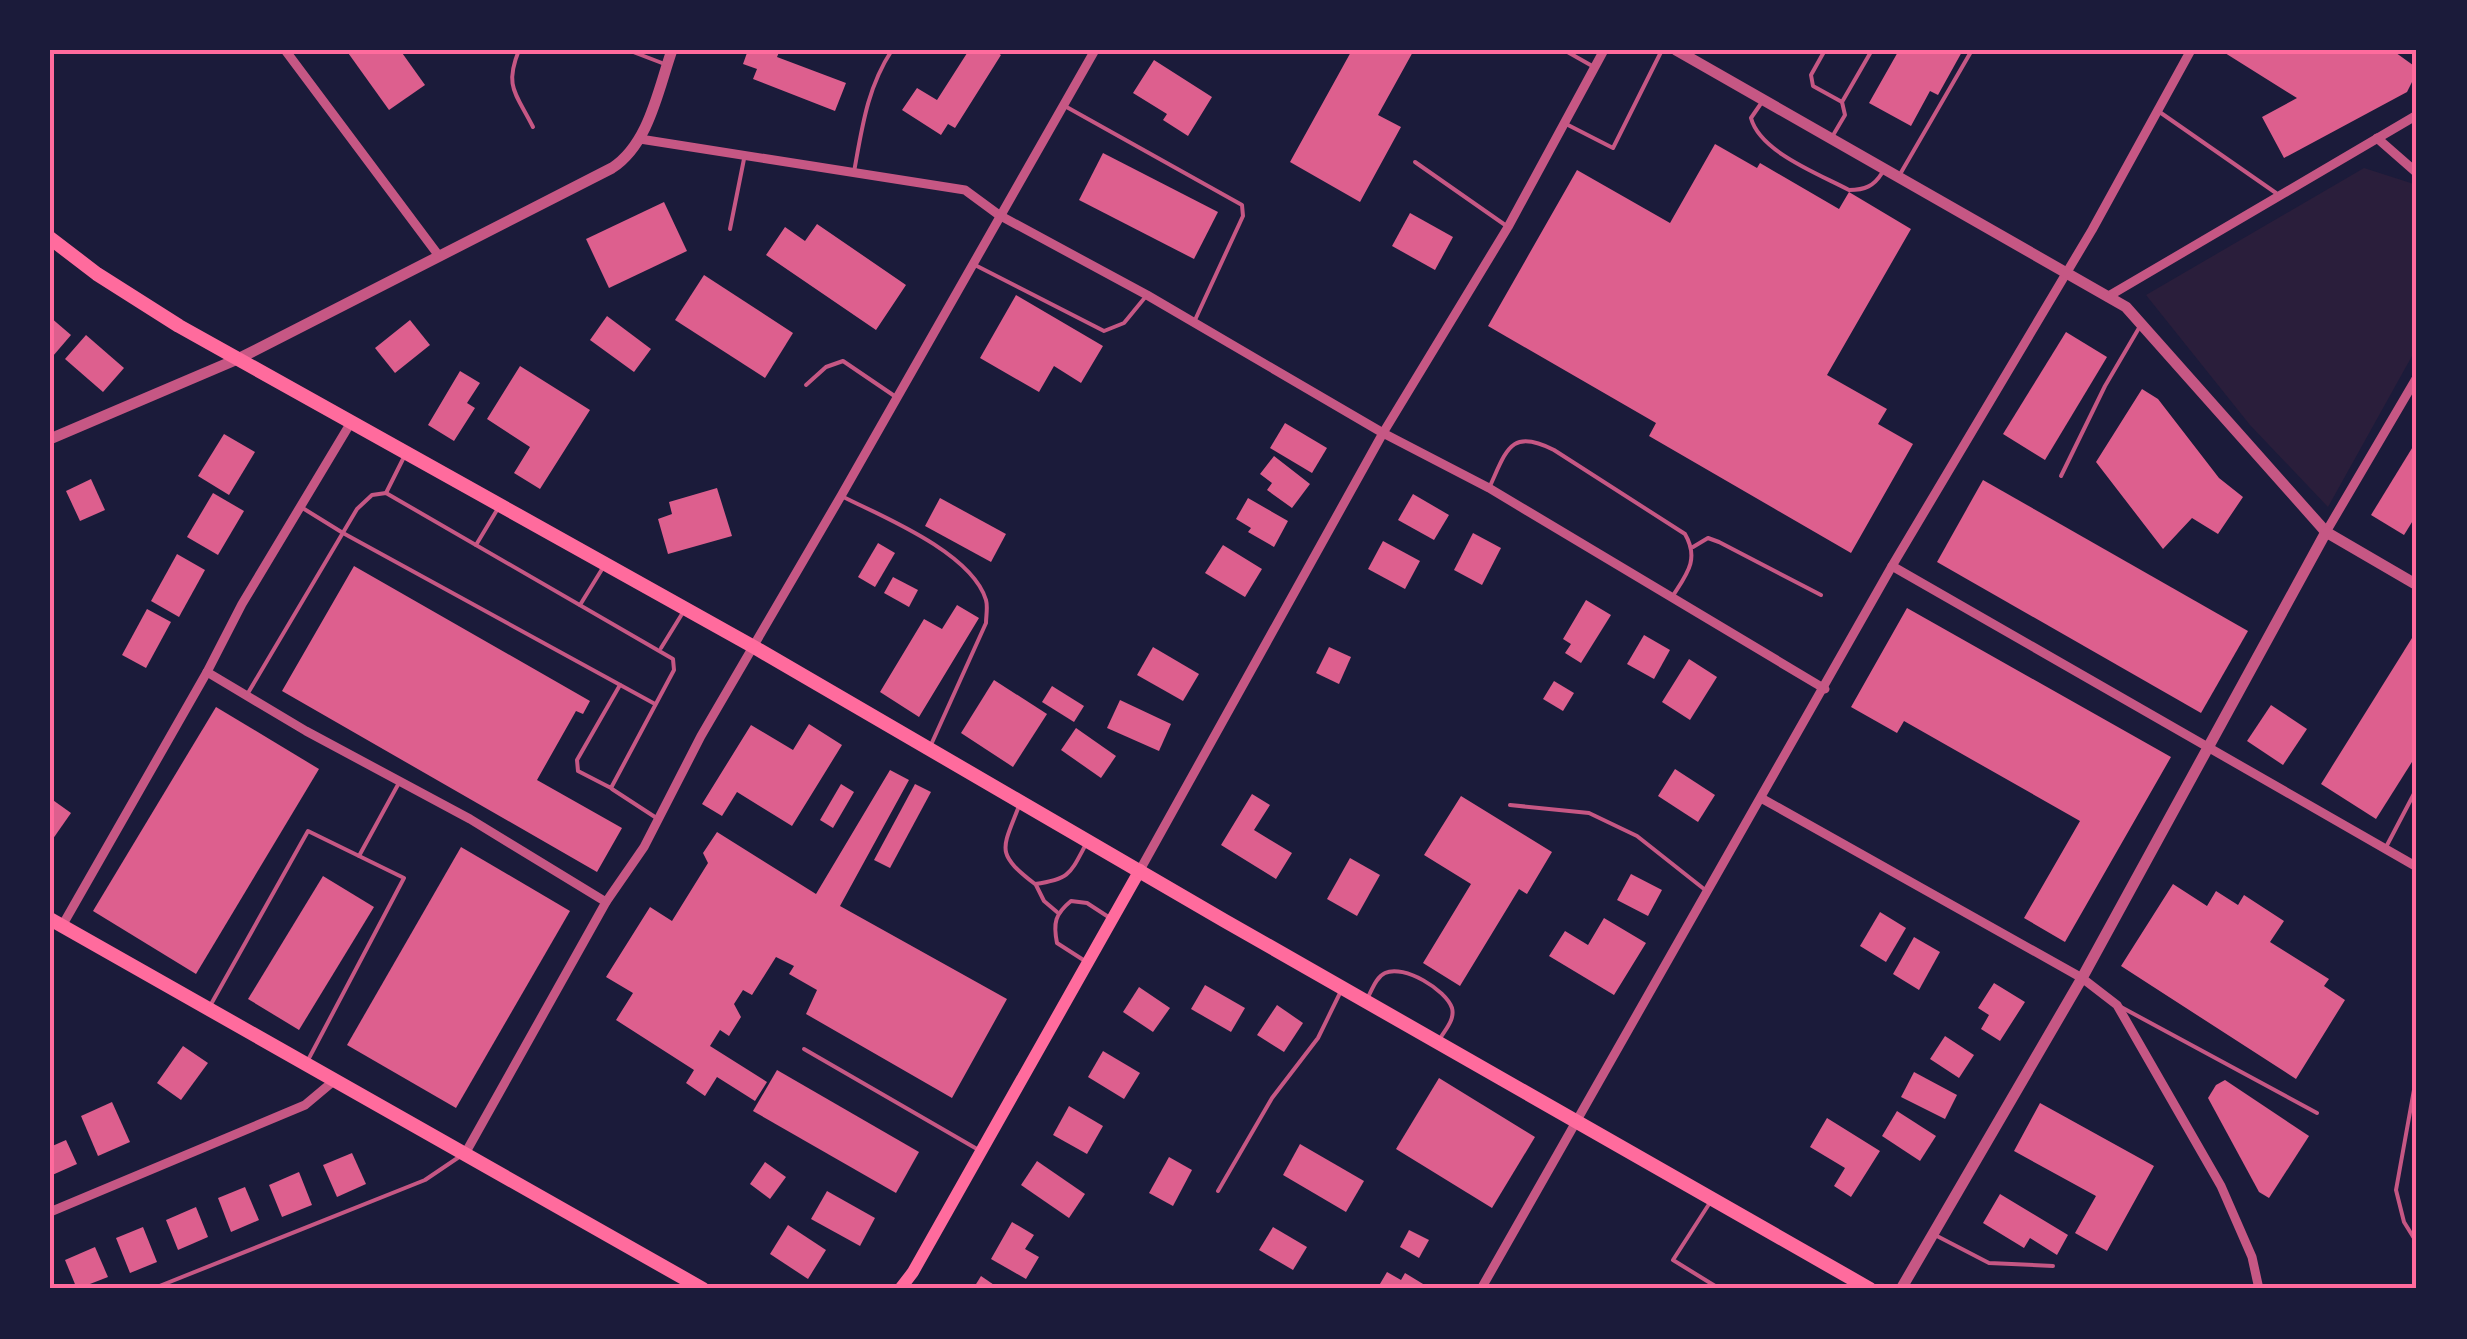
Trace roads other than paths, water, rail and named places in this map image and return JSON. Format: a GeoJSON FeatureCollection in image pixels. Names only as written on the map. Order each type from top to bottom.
{"type":"FeatureCollection","features":[{"type":"Feature","properties":{"kind":"main road"},"geometry":{"type":"LineString","coordinates":[[50,238],[179,326],[754,647],[1870,1289]]}},
{"type":"Feature","properties":{"kind":"main road"},"geometry":{"type":"LineString","coordinates":[[900,1289],[914,1272],[1140,870]]}},
{"type":"Feature","properties":{"kind":"main road"},"geometry":{"type":"LineString","coordinates":[[56,923],[703,1289]]}},
{"type":"Feature","properties":{"kind":"street"},"geometry":{"type":"LineString","coordinates":[[285,50],[440,256]]}},
{"type":"Feature","properties":{"kind":"street"},"geometry":{"type":"LineString","coordinates":[[50,439],[240,358],[612,168],[628,157],[640,140],[672,50]]}},
{"type":"Feature","properties":{"kind":"street"},"geometry":{"type":"LineString","coordinates":[[466,1152],[606,902],[644,847],[701,736],[1095,50]]}},
{"type":"Feature","properties":{"kind":"street"},"geometry":{"type":"LineString","coordinates":[[1140,870],[1383,433],[1508,226],[1604,50]]}},
{"type":"Feature","properties":{"kind":"street"},"geometry":{"type":"LineString","coordinates":[[1676,50],[2126,307],[2326,532],[2417,586]]}},
{"type":"Feature","properties":{"kind":"street"},"geometry":{"type":"LineString","coordinates":[[1481,1289],[2190,50]]}},
{"type":"Feature","properties":{"kind":"street"},"geometry":{"type":"LineString","coordinates":[[2106,297],[2417,115]]}},
{"type":"Feature","properties":{"kind":"street"},"geometry":{"type":"LineString","coordinates":[[2378,138],[2417,173]]}},
{"type":"Feature","properties":{"kind":"street"},"geometry":{"type":"LineString","coordinates":[[640,140],[959,187],[999,216],[1147,295],[1383,433],[1489,488],[1824,688]]}},
{"type":"Feature","properties":{"kind":"street"},"geometry":{"type":"LineString","coordinates":[[1902,1289],[2082,978],[2326,532],[2417,377]]}},
{"type":"Feature","properties":{"kind":"street"},"geometry":{"type":"LineString","coordinates":[[56,923],[208,672],[242,604],[350,424]]}},
{"type":"Feature","properties":{"kind":"street"},"geometry":{"type":"LineString","coordinates":[[1892,566],[2417,868]]}},
{"type":"Feature","properties":{"kind":"street"},"geometry":{"type":"LineString","coordinates":[[208,672],[470,819],[606,902]]}},
{"type":"Feature","properties":{"kind":"street"},"geometry":{"type":"LineString","coordinates":[[1761,798],[2082,978],[2117,1005],[2229,1201],[2252,1257],[2259,1289]]}},
{"type":"Feature","properties":{"kind":"street"},"geometry":{"type":"LineString","coordinates":[[50,1212],[290,1112],[336,1080]]}},
{"type":"Feature","properties":{"kind":"lane"},"geometry":{"type":"LineString","coordinates":[[519,50],[510,72],[513,88],[532,127]]}},
{"type":"Feature","properties":{"kind":"lane"},"geometry":{"type":"LineString","coordinates":[[628,50],[667,65]]}},
{"type":"Feature","properties":{"kind":"lane"},"geometry":{"type":"LineString","coordinates":[[854,172],[867,100],[892,50]]}},
{"type":"Feature","properties":{"kind":"lane"},"geometry":{"type":"LineString","coordinates":[[1564,50],[1594,68]]}},
{"type":"Feature","properties":{"kind":"lane"},"geometry":{"type":"LineString","coordinates":[[1563,123],[1614,148],[1662,50]]}},
{"type":"Feature","properties":{"kind":"lane"},"geometry":{"type":"LineString","coordinates":[[1825,50],[1810,76],[1813,86],[1842,102]]}},
{"type":"Feature","properties":{"kind":"lane"},"geometry":{"type":"LineString","coordinates":[[1832,136],[1845,116],[1842,102],[1872,50]]}},
{"type":"Feature","properties":{"kind":"lane"},"geometry":{"type":"LineString","coordinates":[[1899,176],[1972,50]]}},
{"type":"Feature","properties":{"kind":"lane"},"geometry":{"type":"LineString","coordinates":[[1765,99],[1751,118],[1754,132],[1771,147],[1850,190],[1864,190],[1877,181],[1885,168]]}},
{"type":"Feature","properties":{"kind":"lane"},"geometry":{"type":"LineString","coordinates":[[1063,105],[1242,205],[1242,216],[1194,322]]}},
{"type":"Feature","properties":{"kind":"lane"},"geometry":{"type":"LineString","coordinates":[[2157,110],[2279,194]]}},
{"type":"Feature","properties":{"kind":"lane"},"geometry":{"type":"LineString","coordinates":[[730,229],[745,154]]}},
{"type":"Feature","properties":{"kind":"lane"},"geometry":{"type":"LineString","coordinates":[[1415,162],[1508,226]]}},
{"type":"Feature","properties":{"kind":"lane"},"geometry":{"type":"LineString","coordinates":[[973,264],[1104,331],[1124,323],[1147,295]]}},
{"type":"Feature","properties":{"kind":"lane"},"geometry":{"type":"LineString","coordinates":[[2061,476],[2141,324]]}},
{"type":"Feature","properties":{"kind":"lane"},"geometry":{"type":"LineString","coordinates":[[806,386],[826,367],[844,361],[896,397]]}},
{"type":"Feature","properties":{"kind":"lane"},"geometry":{"type":"LineString","coordinates":[[1489,488],[1506,450],[1520,440],[1533,440],[1686,534],[1693,547],[1694,562],[1672,598]]}},
{"type":"Feature","properties":{"kind":"lane"},"geometry":{"type":"LineString","coordinates":[[386,493],[405,454]]}},
{"type":"Feature","properties":{"kind":"lane"},"geometry":{"type":"LineString","coordinates":[[247,696],[357,509],[372,495],[386,493],[673,659],[674,670],[611,788]]}},
{"type":"Feature","properties":{"kind":"lane"},"geometry":{"type":"LineString","coordinates":[[842,496],[935,546],[966,569],[987,602],[986,623],[930,748]]}},
{"type":"Feature","properties":{"kind":"lane"},"geometry":{"type":"LineString","coordinates":[[476,545],[499,506]]}},
{"type":"Feature","properties":{"kind":"lane"},"geometry":{"type":"LineString","coordinates":[[301,507],[657,705]]}},
{"type":"Feature","properties":{"kind":"lane"},"geometry":{"type":"LineString","coordinates":[[1693,547],[1708,538],[1719,542],[1821,594]]}},
{"type":"Feature","properties":{"kind":"lane"},"geometry":{"type":"LineString","coordinates":[[580,605],[604,565]]}},
{"type":"Feature","properties":{"kind":"lane"},"geometry":{"type":"LineString","coordinates":[[661,649],[684,610]]}},
{"type":"Feature","properties":{"kind":"lane"},"geometry":{"type":"LineString","coordinates":[[620,685],[577,760],[578,771],[658,819]]}},
{"type":"Feature","properties":{"kind":"lane"},"geometry":{"type":"LineString","coordinates":[[360,856],[400,782]]}},
{"type":"Feature","properties":{"kind":"lane"},"geometry":{"type":"LineString","coordinates":[[2384,849],[2417,788]]}},
{"type":"Feature","properties":{"kind":"lane"},"geometry":{"type":"LineString","coordinates":[[1021,800],[1004,846],[1009,864],[1035,884],[1044,901],[1058,912]]}},
{"type":"Feature","properties":{"kind":"lane"},"geometry":{"type":"LineString","coordinates":[[1510,805],[1589,812],[1637,836],[1708,892]]}},
{"type":"Feature","properties":{"kind":"lane"},"geometry":{"type":"LineString","coordinates":[[207,1010],[308,831],[404,878],[306,1063]]}},
{"type":"Feature","properties":{"kind":"lane"},"geometry":{"type":"LineString","coordinates":[[1035,884],[1068,876],[1088,840]]}},
{"type":"Feature","properties":{"kind":"lane"},"geometry":{"type":"LineString","coordinates":[[1088,964],[1057,942],[1053,926],[1058,912],[1071,902],[1087,903],[1113,920]]}},
{"type":"Feature","properties":{"kind":"lane"},"geometry":{"type":"LineString","coordinates":[[1366,1000],[1379,976],[1387,972],[1410,974],[1442,993],[1452,1009],[1452,1019],[1439,1042]]}},
{"type":"Feature","properties":{"kind":"lane"},"geometry":{"type":"LineString","coordinates":[[1218,1191],[1272,1098],[1318,1038],[1344,987]]}},
{"type":"Feature","properties":{"kind":"lane"},"geometry":{"type":"LineString","coordinates":[[2117,1005],[2317,1113]]}},
{"type":"Feature","properties":{"kind":"lane"},"geometry":{"type":"LineString","coordinates":[[804,1050],[981,1152]]}},
{"type":"Feature","properties":{"kind":"lane"},"geometry":{"type":"LineString","coordinates":[[2417,1073],[2396,1190],[2404,1222],[2417,1243]]}},
{"type":"Feature","properties":{"kind":"lane"},"geometry":{"type":"LineString","coordinates":[[152,1289],[425,1180],[466,1152]]}},
{"type":"Feature","properties":{"kind":"lane"},"geometry":{"type":"LineString","coordinates":[[1712,1199],[1673,1260],[1720,1289]]}},
{"type":"Feature","properties":{"kind":"lane"},"geometry":{"type":"LineString","coordinates":[[1935,1235],[1989,1263],[2053,1266]]}}]}
